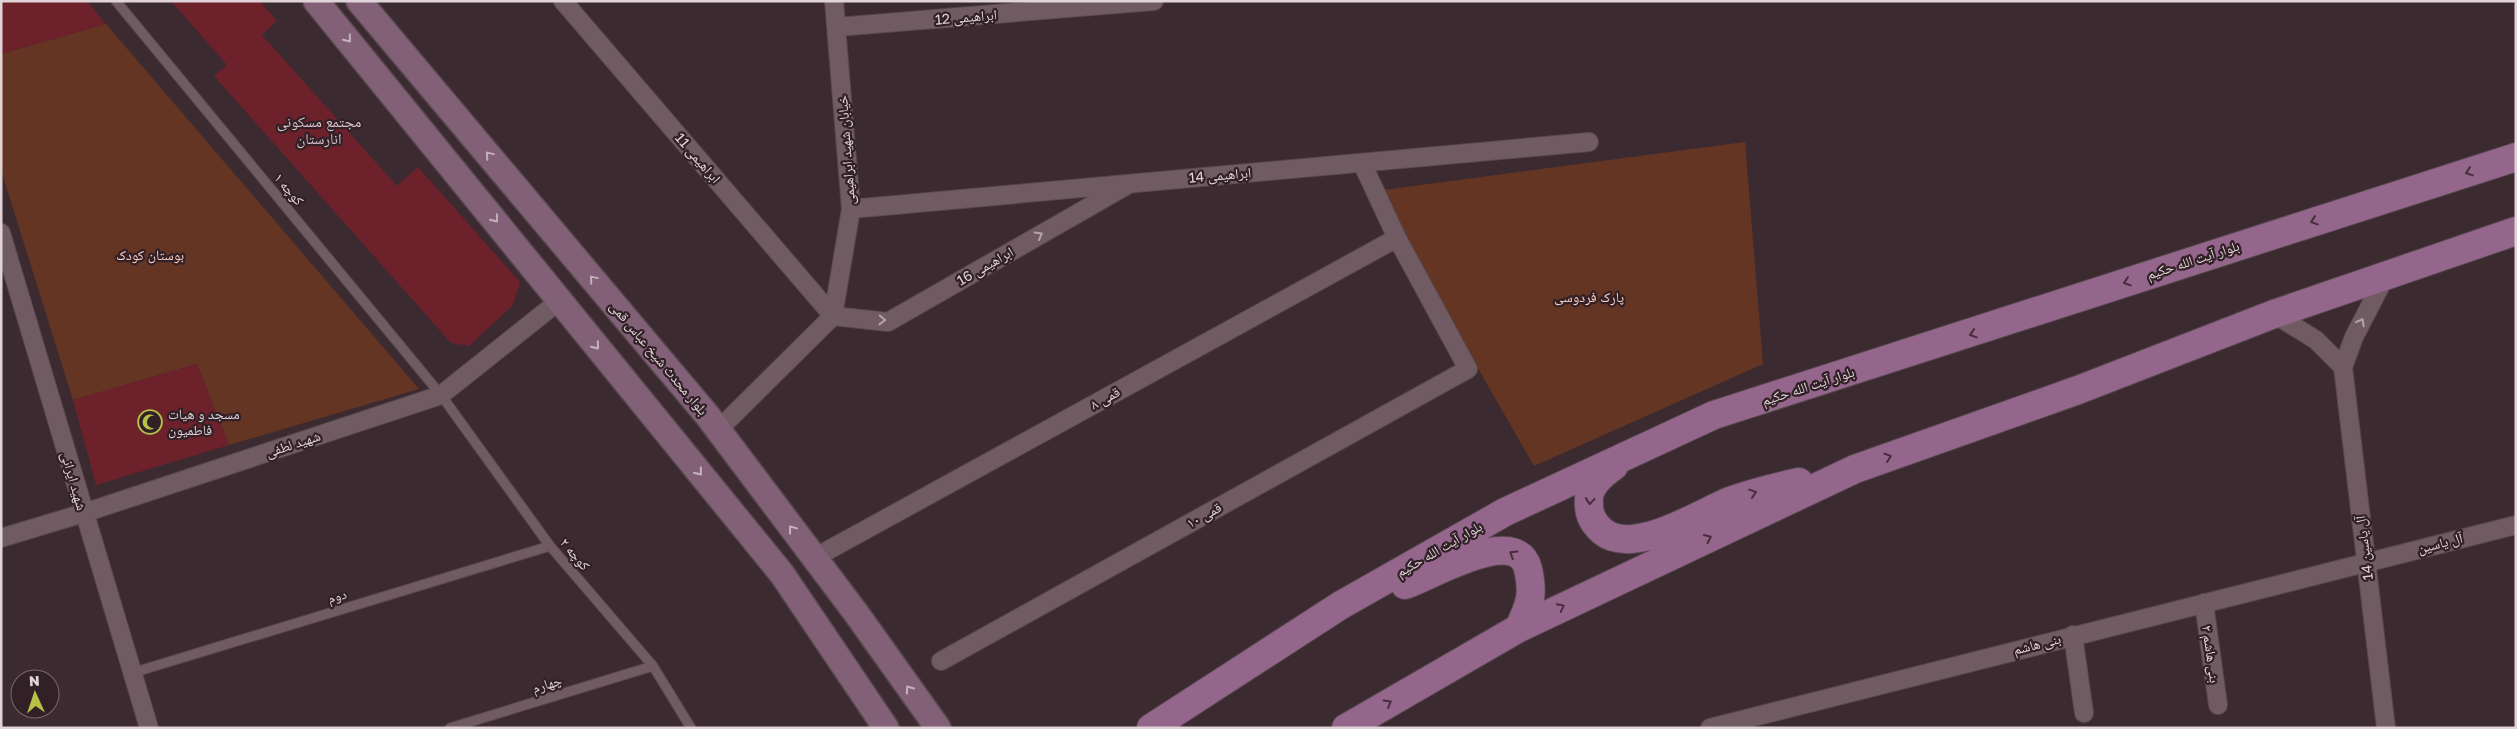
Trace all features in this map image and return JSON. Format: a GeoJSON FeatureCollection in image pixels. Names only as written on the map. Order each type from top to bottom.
{"type":"FeatureCollection","features":[{"type":"Feature","properties":{"kind":"main road"},"geometry":{"type":"LineString","coordinates":[[316,1],[782,574],[886,728]]}},
{"type":"Feature","properties":{"kind":"main road","name":"بلوار محدث شیخ عباس قمی"},"geometry":{"type":"LineString","coordinates":[[362,2],[718,430],[856,613],[938,728]]}},
{"type":"Feature","properties":{"kind":"main road","name":"بلوار آیت الله حکیم"},"geometry":{"type":"LineString","coordinates":[[1151,728],[1341,605],[1505,512],[1647,445],[1714,416],[2516,157]]}},
{"type":"Feature","properties":{"kind":"main road"},"geometry":{"type":"LineString","coordinates":[[1346,728],[1519,628],[1855,469],[2078,390],[2274,314],[2516,231]]}},
{"type":"Feature","properties":{"kind":"main road"},"geometry":{"type":"LineString","coordinates":[[1647,445],[1601,475],[1589,494],[1588,508],[1594,524],[1607,535],[1632,540],[1654,534],[1730,501],[1764,490],[1855,469]]}},
{"type":"Feature","properties":{"kind":"main road"},"geometry":{"type":"LineString","coordinates":[[1341,605],[1418,581],[1488,550],[1506,549],[1527,564],[1532,588],[1529,607],[1519,628]]}},
{"type":"Feature","properties":{"kind":"street","name":"ابراهیمی 11"},"geometry":{"type":"LineString","coordinates":[[563,1],[834,316]]}},
{"type":"Feature","properties":{"kind":"street","name":"خیابان شهید ابراهیمی"},"geometry":{"type":"LineString","coordinates":[[834,1],[852,209],[834,316]]}},
{"type":"Feature","properties":{"kind":"street","name":"ابراهیمی 12"},"geometry":{"type":"LineString","coordinates":[[837,28],[1154,1]]}},
{"type":"Feature","properties":{"kind":"street","name":"ابراهیمی 14"},"geometry":{"type":"LineString","coordinates":[[852,209],[1589,142]]}},
{"type":"Feature","properties":{"kind":"street"},"geometry":{"type":"LineString","coordinates":[[1362,163],[1397,238]]}},
{"type":"Feature","properties":{"kind":"street","name":"ابراهیمی 16"},"geometry":{"type":"LineString","coordinates":[[834,316],[888,322],[1129,184]]}},
{"type":"Feature","properties":{"kind":"street","name":"شهید ایرانی"},"geometry":{"type":"LineString","coordinates":[[1,233],[149,728]]}},
{"type":"Feature","properties":{"kind":"street","name":"قمی ۱۰"},"geometry":{"type":"LineString","coordinates":[[941,661],[1468,369],[1397,238]]}},
{"type":"Feature","properties":{"kind":"street","name":"قمی ۸"},"geometry":{"type":"LineString","coordinates":[[814,558],[1397,238]]}},
{"type":"Feature","properties":{"kind":"street"},"geometry":{"type":"LineString","coordinates":[[2274,314],[2316,340],[2343,367],[2354,337],[2385,277]]}},
{"type":"Feature","properties":{"kind":"street","name":"شهید لطفی"},"geometry":{"type":"LineString","coordinates":[[1,538],[84,513],[441,394],[559,301]]}},
{"type":"Feature","properties":{"kind":"street"},"geometry":{"type":"LineString","coordinates":[[718,430],[834,316]]}},
{"type":"Feature","properties":{"kind":"street","name":"آل یاسین 14"},"geometry":{"type":"LineString","coordinates":[[2343,367],[2386,728]]}},
{"type":"Feature","properties":{"kind":"street","name":"آل یاسین"},"geometry":{"type":"LineString","coordinates":[[2365,561],[2516,524]]}},
{"type":"Feature","properties":{"kind":"street","name":"بنی هاشم"},"geometry":{"type":"LineString","coordinates":[[1713,727],[2365,561]]}},
{"type":"Feature","properties":{"kind":"street","name":"بنی هاشم ۲"},"geometry":{"type":"LineString","coordinates":[[2204,603],[2218,705]]}},
{"type":"Feature","properties":{"kind":"street"},"geometry":{"type":"LineString","coordinates":[[2073,635],[2084,713]]}},
{"type":"Feature","properties":{"kind":"lane","name":"کوچه ۱"},"geometry":{"type":"LineString","coordinates":[[116,1],[441,394]]}},
{"type":"Feature","properties":{"kind":"lane","name":"کوچه ۲"},"geometry":{"type":"LineString","coordinates":[[441,394],[550,546],[653,666],[691,728]]}},
{"type":"Feature","properties":{"kind":"lane","name":"دوم"},"geometry":{"type":"LineString","coordinates":[[132,673],[550,546]]}},
{"type":"Feature","properties":{"kind":"lane","name":"چهارم"},"geometry":{"type":"LineString","coordinates":[[450,728],[653,666]]}},
{"type":"Feature","properties":{"kind":"green space","name":"بوستان کودک"},"geometry":{"type":"Polygon","coordinates":[[[106,24],[419,389],[229,445],[197,364],[73,400],[1,170],[1,54],[106,24]]]}},
{"type":"Feature","properties":{"kind":"green space","name":"پارک فردوسی"},"geometry":{"type":"Polygon","coordinates":[[[1745,142],[1763,364],[1534,466],[1376,191],[1745,142]]]}},
{"type":"Feature","properties":{"kind":"building"},"geometry":{"type":"Polygon","coordinates":[[[1,1],[87,1],[106,24],[1,54],[1,1]]]}},
{"type":"Feature","properties":{"kind":"building"},"geometry":{"type":"Polygon","coordinates":[[[171,1],[260,1],[277,21],[262,35],[397,186],[418,167],[520,282],[513,305],[469,346],[451,343],[214,76],[227,65],[171,1]]]}},
{"type":"Feature","properties":{"kind":"building","name":"مسجد و هیات فاطمیون"},"geometry":{"type":"Polygon","coordinates":[[[197,364],[229,445],[96,485],[73,400],[197,364]]]}},
{"type":"Feature","properties":{"kind":"place","name":"مسجد و هیات فاطمیون"},"geometry":{"type":"Point","coordinates":[150,422]}},
{"type":"Feature","properties":{"kind":"district","name":"مجتمع مسکونی انارستان"},"geometry":{"type":"Point","coordinates":[319,130]}}]}
